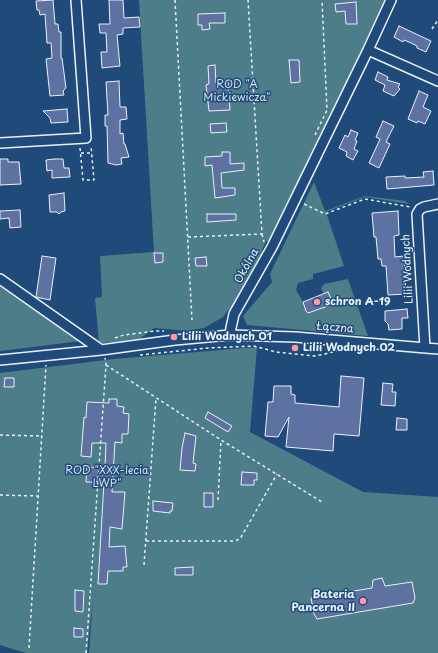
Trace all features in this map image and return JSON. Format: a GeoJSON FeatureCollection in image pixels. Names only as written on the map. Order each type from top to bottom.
{"type":"FeatureCollection","features":[{"type":"Feature","properties":{"kind":"street"},"geometry":{"type":"LineString","coordinates":[[0,143],[86,138],[76,0]]}},
{"type":"Feature","properties":{"kind":"street","name":"Okólna"},"geometry":{"type":"LineString","coordinates":[[230,335],[234,314],[272,247],[391,0]]}},
{"type":"Feature","properties":{"kind":"street"},"geometry":{"type":"LineString","coordinates":[[368,50],[438,81]]}},
{"type":"Feature","properties":{"kind":"street","name":"Lilii Wodnych"},"geometry":{"type":"LineString","coordinates":[[425,348],[417,214],[424,206],[438,204]]}},
{"type":"Feature","properties":{"kind":"street"},"geometry":{"type":"LineString","coordinates":[[0,279],[103,353]]}},
{"type":"Feature","properties":{"kind":"street"},"geometry":{"type":"LineString","coordinates":[[0,360],[46,355],[103,353],[175,340],[230,335]]}},
{"type":"Feature","properties":{"kind":"street","name":"Łączna"},"geometry":{"type":"LineString","coordinates":[[230,335],[295,337],[438,349]]}},
{"type":"Feature","properties":{"kind":"path"},"geometry":{"type":"LineString","coordinates":[[174,0],[192,320]]}},
{"type":"Feature","properties":{"kind":"path"},"geometry":{"type":"LineString","coordinates":[[188,237],[262,234],[248,0]]}},
{"type":"Feature","properties":{"kind":"path"},"geometry":{"type":"LineString","coordinates":[[314,137],[327,110],[322,0]]}},
{"type":"Feature","properties":{"kind":"path"},"geometry":{"type":"LineString","coordinates":[[432,29],[438,20]]}},
{"type":"Feature","properties":{"kind":"path"},"geometry":{"type":"LineString","coordinates":[[81,153],[92,153]]}},
{"type":"Feature","properties":{"kind":"path"},"geometry":{"type":"LineString","coordinates":[[302,203],[325,214],[365,199],[412,207]]}},
{"type":"Feature","properties":{"kind":"path"},"geometry":{"type":"LineString","coordinates":[[264,242],[268,235]]}},
{"type":"Feature","properties":{"kind":"path"},"geometry":{"type":"LineString","coordinates":[[134,355],[208,348],[254,346],[276,352],[314,356],[341,350]]}},
{"type":"Feature","properties":{"kind":"path"},"geometry":{"type":"LineString","coordinates":[[103,353],[110,356]]}},
{"type":"Feature","properties":{"kind":"path"},"geometry":{"type":"LineString","coordinates":[[86,653],[106,365],[103,353]]}},
{"type":"Feature","properties":{"kind":"path"},"geometry":{"type":"LineString","coordinates":[[29,648],[46,355]]}},
{"type":"Feature","properties":{"kind":"path"},"geometry":{"type":"LineString","coordinates":[[106,365],[221,440],[322,502]]}},
{"type":"Feature","properties":{"kind":"path"},"geometry":{"type":"LineString","coordinates":[[144,565],[156,398]]}},
{"type":"Feature","properties":{"kind":"path"},"geometry":{"type":"LineString","coordinates":[[0,435],[42,436]]}},
{"type":"Feature","properties":{"kind":"path"},"geometry":{"type":"LineString","coordinates":[[218,500],[221,440]]}},
{"type":"Feature","properties":{"kind":"path"},"geometry":{"type":"LineString","coordinates":[[146,541],[234,541],[242,538],[277,474]]}},
{"type":"Feature","properties":{"kind":"path"},"geometry":{"type":"LineString","coordinates":[[0,495],[38,496]]}},
{"type":"Feature","properties":{"kind":"green space","name":"ROD \"A Mickiewicza\""},"geometry":{"type":"Polygon","coordinates":[[[139,0],[385,0],[271,241],[266,241],[262,250],[263,255],[231,311],[228,310],[223,317],[204,328],[189,331],[154,328],[137,341],[99,343],[95,298],[102,297],[100,256],[154,252],[139,0]]]}},
{"type":"Feature","properties":{"kind":"green space"},"geometry":{"type":"Polygon","coordinates":[[[314,182],[325,211],[365,196],[405,201],[409,204],[365,197],[326,212],[344,266],[313,274],[313,279],[298,283],[296,290],[308,313],[331,305],[332,301],[328,293],[324,294],[321,288],[324,284],[348,279],[368,336],[247,325],[243,316],[272,282],[270,274],[314,182]]]}},
{"type":"Feature","properties":{"kind":"green space"},"geometry":{"type":"Polygon","coordinates":[[[0,283],[81,341],[0,351],[0,283]]]}},
{"type":"Feature","properties":{"kind":"green space","name":"ROD \"XXX-lecia LWP\""},"geometry":{"type":"Polygon","coordinates":[[[257,347],[250,432],[363,492],[438,497],[438,653],[89,653],[93,599],[87,653],[26,653],[0,645],[0,373],[114,359],[257,347]]]}},
{"type":"Feature","properties":{"kind":"building"},"geometry":{"type":"Polygon","coordinates":[[[53,0],[55,24],[58,24],[59,32],[61,32],[61,58],[66,88],[63,91],[64,95],[50,96],[46,59],[52,58],[51,43],[47,43],[45,14],[40,15],[39,10],[37,10],[36,1],[53,0]]]}},
{"type":"Feature","properties":{"kind":"building"},"geometry":{"type":"Polygon","coordinates":[[[109,0],[123,0],[124,18],[139,17],[140,27],[123,28],[123,34],[117,35],[120,66],[102,68],[101,52],[107,52],[106,33],[100,33],[99,24],[110,24],[109,0]]]}},
{"type":"Feature","properties":{"kind":"building"},"geometry":{"type":"Polygon","coordinates":[[[356,2],[357,24],[346,24],[345,11],[336,12],[335,4],[356,2]]]}},
{"type":"Feature","properties":{"kind":"building"},"geometry":{"type":"Polygon","coordinates":[[[225,13],[225,23],[209,23],[210,29],[202,30],[202,25],[198,25],[198,14],[225,13]]]}},
{"type":"Feature","properties":{"kind":"building"},"geometry":{"type":"Polygon","coordinates":[[[399,26],[431,41],[426,52],[417,48],[417,46],[411,43],[404,40],[403,42],[394,37],[399,26]]]}},
{"type":"Feature","properties":{"kind":"building"},"geometry":{"type":"Polygon","coordinates":[[[289,60],[299,60],[300,82],[291,83],[289,60]]]}},
{"type":"Feature","properties":{"kind":"building"},"geometry":{"type":"Polygon","coordinates":[[[215,65],[216,83],[228,81],[230,110],[209,111],[206,85],[209,84],[208,66],[215,65]]]}},
{"type":"Feature","properties":{"kind":"building"},"geometry":{"type":"Polygon","coordinates":[[[378,72],[388,77],[387,80],[400,84],[398,87],[400,89],[394,96],[383,91],[385,85],[375,80],[378,72]]]}},
{"type":"Feature","properties":{"kind":"building"},"geometry":{"type":"Polygon","coordinates":[[[119,81],[120,107],[126,107],[127,119],[120,120],[120,134],[123,133],[124,144],[129,157],[121,158],[122,164],[116,165],[108,163],[107,126],[105,126],[105,115],[108,115],[106,82],[119,81]]]}},
{"type":"Feature","properties":{"kind":"building"},"geometry":{"type":"Polygon","coordinates":[[[419,91],[428,95],[423,107],[431,111],[425,124],[418,121],[417,123],[408,119],[419,91]]]}},
{"type":"Feature","properties":{"kind":"building"},"geometry":{"type":"Polygon","coordinates":[[[67,109],[68,122],[51,123],[50,118],[43,111],[67,109]]]}},
{"type":"Feature","properties":{"kind":"building"},"geometry":{"type":"Polygon","coordinates":[[[383,121],[394,126],[386,142],[390,144],[379,168],[369,163],[380,139],[376,137],[383,121]]]}},
{"type":"Feature","properties":{"kind":"building"},"geometry":{"type":"Polygon","coordinates":[[[226,123],[227,132],[211,133],[210,124],[226,123]]]}},
{"type":"Feature","properties":{"kind":"building"},"geometry":{"type":"Polygon","coordinates":[[[351,130],[358,133],[355,140],[357,141],[354,149],[358,151],[353,160],[346,156],[347,152],[339,148],[345,135],[348,137],[351,130]]]}},
{"type":"Feature","properties":{"kind":"building"},"geometry":{"type":"Polygon","coordinates":[[[222,152],[230,152],[230,164],[244,163],[244,170],[221,173],[222,188],[235,188],[235,195],[215,198],[212,165],[205,166],[205,157],[222,156],[222,152]]]}},
{"type":"Feature","properties":{"kind":"building"},"geometry":{"type":"Polygon","coordinates":[[[0,159],[8,159],[8,162],[19,162],[21,184],[0,185],[0,159]]]}},
{"type":"Feature","properties":{"kind":"building"},"geometry":{"type":"Polygon","coordinates":[[[63,159],[64,168],[69,168],[70,177],[52,178],[52,170],[47,171],[46,160],[63,159]]]}},
{"type":"Feature","properties":{"kind":"building"},"geometry":{"type":"Polygon","coordinates":[[[433,171],[434,185],[387,189],[386,177],[424,177],[423,172],[433,171]]]}},
{"type":"Feature","properties":{"kind":"building"},"geometry":{"type":"Polygon","coordinates":[[[64,193],[65,211],[59,214],[57,212],[50,212],[49,195],[64,193]]]}},
{"type":"Feature","properties":{"kind":"building"},"geometry":{"type":"Polygon","coordinates":[[[20,210],[21,227],[10,228],[9,218],[0,219],[0,211],[20,210]]]}},
{"type":"Feature","properties":{"kind":"building"},"geometry":{"type":"Polygon","coordinates":[[[398,211],[399,235],[394,236],[395,257],[404,256],[406,294],[388,295],[386,266],[382,266],[381,259],[378,259],[372,213],[398,211]]]}},
{"type":"Feature","properties":{"kind":"building"},"geometry":{"type":"Polygon","coordinates":[[[207,214],[236,214],[236,220],[207,222],[207,214]]]}},
{"type":"Feature","properties":{"kind":"building"},"geometry":{"type":"Polygon","coordinates":[[[154,253],[163,253],[163,262],[155,263],[154,253]]]}},
{"type":"Feature","properties":{"kind":"building"},"geometry":{"type":"Polygon","coordinates":[[[42,256],[56,258],[50,300],[36,297],[42,256]]]}},
{"type":"Feature","properties":{"kind":"building"},"geometry":{"type":"Polygon","coordinates":[[[206,257],[207,266],[196,266],[195,258],[206,257]]]}},
{"type":"Feature","properties":{"kind":"building","name":"schron A-19"},"geometry":{"type":"Polygon","coordinates":[[[328,292],[332,301],[331,305],[308,313],[306,311],[303,302],[328,292]]]}},
{"type":"Feature","properties":{"kind":"building"},"geometry":{"type":"Polygon","coordinates":[[[407,309],[408,318],[402,318],[402,329],[389,330],[388,324],[385,321],[385,311],[407,309]]]}},
{"type":"Feature","properties":{"kind":"building"},"geometry":{"type":"Polygon","coordinates":[[[341,376],[364,378],[359,436],[334,434],[333,451],[286,447],[289,417],[278,437],[265,436],[268,402],[273,402],[274,386],[291,386],[291,394],[295,395],[295,403],[339,407],[341,376]]]}},
{"type":"Feature","properties":{"kind":"building"},"geometry":{"type":"Polygon","coordinates":[[[5,378],[14,378],[14,387],[4,387],[5,378]]]}},
{"type":"Feature","properties":{"kind":"building"},"geometry":{"type":"Polygon","coordinates":[[[383,383],[393,384],[392,392],[396,392],[395,406],[381,405],[383,383]]]}},
{"type":"Feature","properties":{"kind":"building"},"geometry":{"type":"Polygon","coordinates":[[[109,399],[117,399],[117,406],[124,407],[123,413],[129,414],[128,434],[122,434],[122,443],[115,442],[112,492],[125,492],[122,529],[110,527],[109,547],[125,546],[127,567],[123,567],[123,571],[108,571],[107,584],[98,584],[104,482],[86,482],[87,467],[105,468],[106,443],[92,443],[91,457],[81,456],[84,417],[86,418],[87,402],[109,403],[109,399]]]}},
{"type":"Feature","properties":{"kind":"building"},"geometry":{"type":"Polygon","coordinates":[[[208,412],[232,426],[228,432],[205,418],[208,412]]]}},
{"type":"Feature","properties":{"kind":"building"},"geometry":{"type":"Polygon","coordinates":[[[397,418],[407,419],[407,430],[396,430],[397,418]]]}},
{"type":"Feature","properties":{"kind":"building"},"geometry":{"type":"Polygon","coordinates":[[[185,433],[196,436],[193,463],[196,464],[195,471],[180,470],[185,433]]]}},
{"type":"Feature","properties":{"kind":"building"},"geometry":{"type":"Polygon","coordinates":[[[242,472],[257,473],[257,480],[254,480],[254,485],[241,485],[242,472]]]}},
{"type":"Feature","properties":{"kind":"building"},"geometry":{"type":"Polygon","coordinates":[[[204,493],[213,493],[213,507],[204,507],[204,493]]]}},
{"type":"Feature","properties":{"kind":"building"},"geometry":{"type":"Polygon","coordinates":[[[153,501],[173,503],[172,511],[170,511],[170,513],[153,511],[153,501]]]}},
{"type":"Feature","properties":{"kind":"building"},"geometry":{"type":"Polygon","coordinates":[[[193,567],[193,575],[175,575],[175,568],[193,567]]]}},
{"type":"Feature","properties":{"kind":"building","name":"Bateria Pancerna II"},"geometry":{"type":"Polygon","coordinates":[[[382,578],[385,586],[412,582],[415,598],[413,603],[317,619],[314,614],[311,598],[372,588],[373,580],[382,578]]]}},
{"type":"Feature","properties":{"kind":"building"},"geometry":{"type":"Polygon","coordinates":[[[75,590],[84,591],[83,612],[75,611],[75,590]]]}},
{"type":"Feature","properties":{"kind":"building"},"geometry":{"type":"Polygon","coordinates":[[[74,628],[83,629],[83,637],[74,637],[74,628]]]}},
{"type":"Feature","properties":{"kind":"place","name":"schron A-19"},"geometry":{"type":"Point","coordinates":[317,302]}},
{"type":"Feature","properties":{"kind":"place","name":"Lilii Wodnych 01"},"geometry":{"type":"Point","coordinates":[174,337]}},
{"type":"Feature","properties":{"kind":"place","name":"Lilii Wodnych 02"},"geometry":{"type":"Point","coordinates":[295,348]}},
{"type":"Feature","properties":{"kind":"place","name":"Bateria Pancerna II"},"geometry":{"type":"Point","coordinates":[363,601]}}]}
